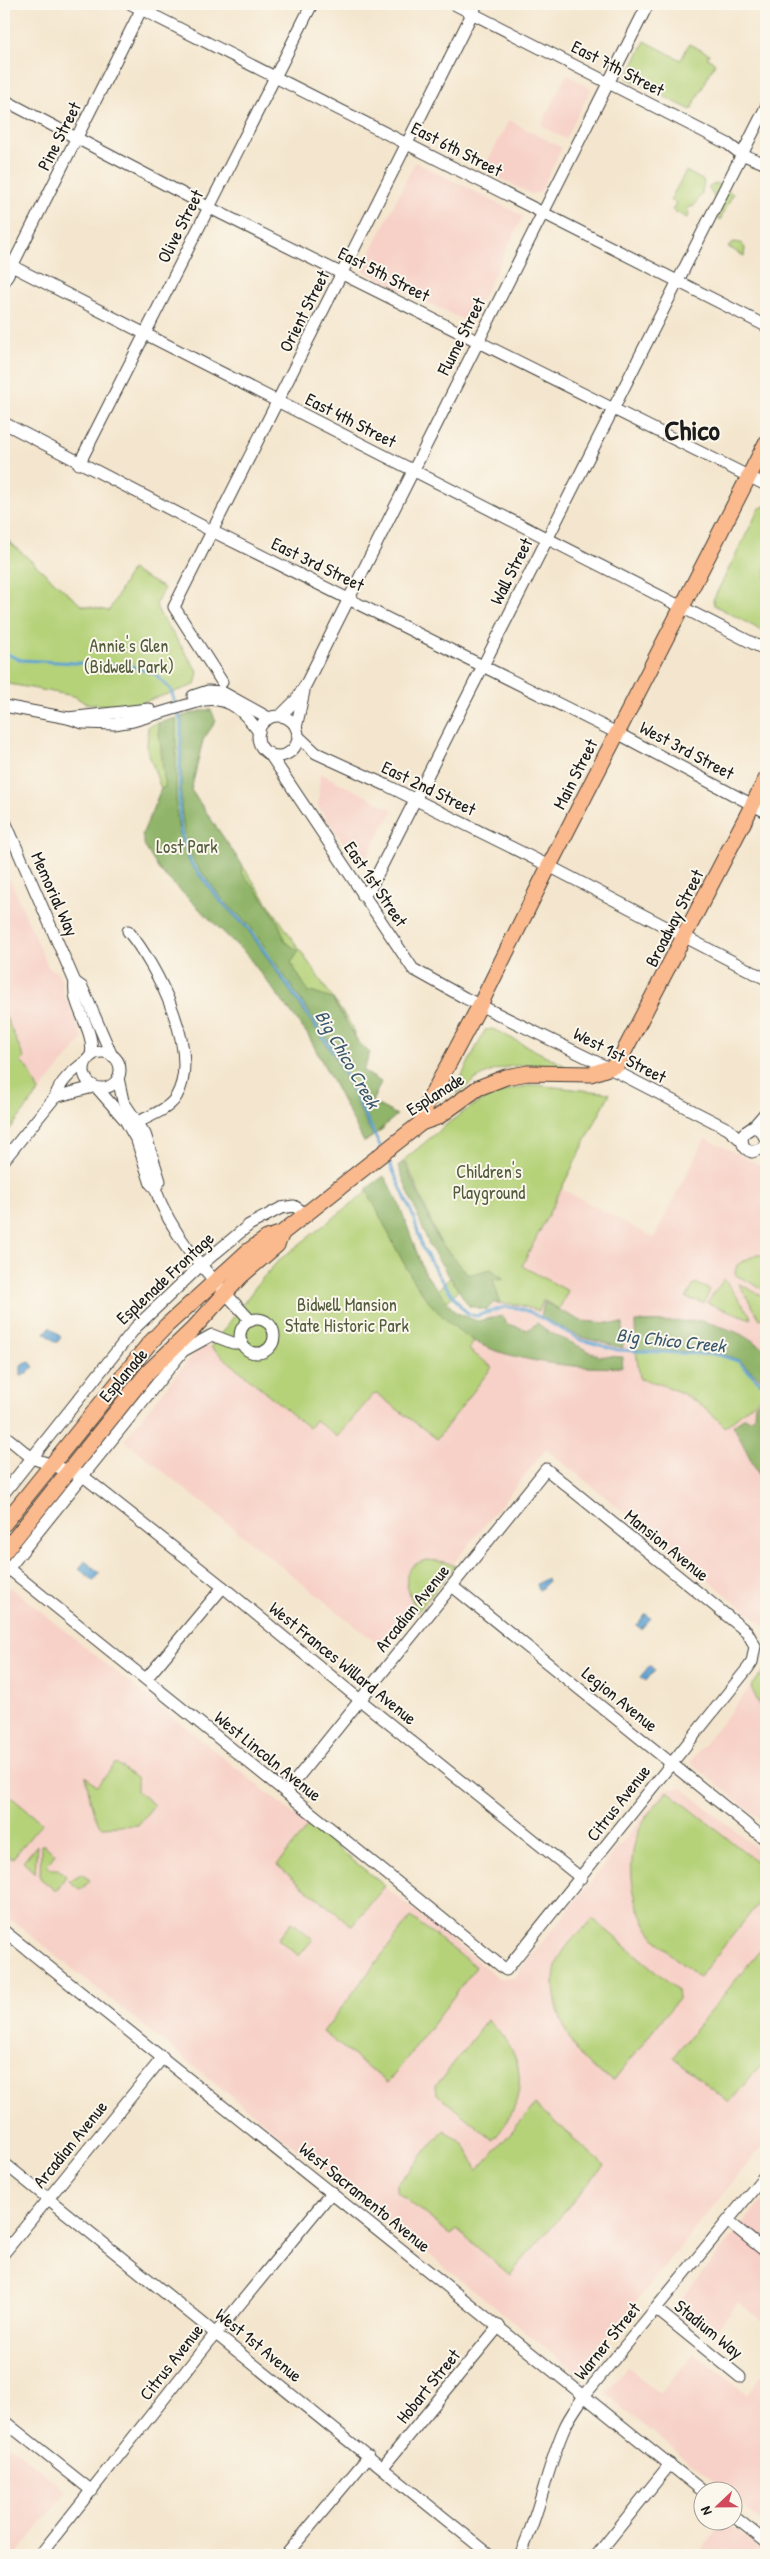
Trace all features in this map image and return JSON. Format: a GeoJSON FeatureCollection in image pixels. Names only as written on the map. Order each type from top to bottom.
{"type":"FeatureCollection","features":[{"type":"Feature","properties":{"kind":"main road","name":"Main Street"},"geometry":{"type":"LineString","coordinates":[[421,1123],[426,1106],[480,1005],[549,866],[766,443]]}},
{"type":"Feature","properties":{"kind":"main road","name":"Broadway Street"},"geometry":{"type":"LineString","coordinates":[[609,1069],[622,1059],[685,938],[760,809],[766,779]]}},
{"type":"Feature","properties":{"kind":"main road","name":"Esplanade"},"geometry":{"type":"LineString","coordinates":[[4,1524],[148,1345],[214,1280],[267,1238],[282,1233],[421,1123],[438,1117],[478,1088],[506,1077],[538,1072],[591,1074],[609,1069]]}},
{"type":"Feature","properties":{"kind":"main road","name":"Esplanade"},"geometry":{"type":"LineString","coordinates":[[4,1552],[148,1372],[193,1329],[225,1292],[277,1245],[282,1233]]}},
{"type":"Feature","properties":{"kind":"street","name":"Olive Street"},"geometry":{"type":"LineString","coordinates":[[79,464],[312,4]]}},
{"type":"Feature","properties":{"kind":"street","name":"East 7th Street"},"geometry":{"type":"LineString","coordinates":[[454,4],[475,8],[609,83],[728,144],[741,154],[766,164]]}},
{"type":"Feature","properties":{"kind":"street","name":"Flume Street"},"geometry":{"type":"LineString","coordinates":[[275,717],[296,700],[306,684],[648,4]]}},
{"type":"Feature","properties":{"kind":"street","name":"East 6th Street"},"geometry":{"type":"LineString","coordinates":[[139,5],[766,326]]}},
{"type":"Feature","properties":{"kind":"street","name":"Pine Street"},"geometry":{"type":"LineString","coordinates":[[4,282],[8,265],[78,139],[139,5]]}},
{"type":"Feature","properties":{"kind":"street","name":"Orient Street"},"geometry":{"type":"LineString","coordinates":[[222,682],[174,607],[210,530],[343,273],[475,8]]}},
{"type":"Feature","properties":{"kind":"street","name":"East 5th Street"},"geometry":{"type":"LineString","coordinates":[[4,100],[210,208],[766,485]]}},
{"type":"Feature","properties":{"kind":"street"},"geometry":{"type":"LineString","coordinates":[[741,154],[766,107]]}},
{"type":"Feature","properties":{"kind":"street","name":"Wall Street"},"geometry":{"type":"LineString","coordinates":[[363,896],[371,887],[741,154]]}},
{"type":"Feature","properties":{"kind":"street","name":"East 4th Street"},"geometry":{"type":"LineString","coordinates":[[8,265],[766,650]]}},
{"type":"Feature","properties":{"kind":"street","name":"East 3rd Street"},"geometry":{"type":"LineString","coordinates":[[4,423],[79,464],[617,733]]}},
{"type":"Feature","properties":{"kind":"street","name":"Flume Street"},"geometry":{"type":"LineString","coordinates":[[297,732],[306,684]]}},
{"type":"Feature","properties":{"kind":"street"},"geometry":{"type":"LineString","coordinates":[[192,700],[208,691],[222,692],[275,717],[290,720],[297,732],[297,743],[288,753],[275,755],[269,753],[260,744],[259,732],[261,726],[275,717]]}},
{"type":"Feature","properties":{"kind":"street"},"geometry":{"type":"LineString","coordinates":[[4,706],[68,718],[83,724],[94,724],[121,723],[149,712],[192,700],[208,699],[230,704],[243,712],[259,732]]}},
{"type":"Feature","properties":{"kind":"street","name":"East 2nd Street"},"geometry":{"type":"LineString","coordinates":[[297,732],[316,753],[549,866],[766,979]]}},
{"type":"Feature","properties":{"kind":"street","name":"West 3rd Street"},"geometry":{"type":"LineString","coordinates":[[617,733],[760,809]]}},
{"type":"Feature","properties":{"kind":"street","name":"East 1st Street"},"geometry":{"type":"LineString","coordinates":[[269,753],[413,969],[480,1005]]}},
{"type":"Feature","properties":{"kind":"street","name":"Memorial Way"},"geometry":{"type":"LineString","coordinates":[[4,819],[75,982],[74,991],[92,1037],[88,1058]]}},
{"type":"Feature","properties":{"kind":"street"},"geometry":{"type":"LineString","coordinates":[[128,931],[146,953],[178,1026],[185,1058],[183,1080],[176,1098],[164,1108],[138,1122]]}},
{"type":"Feature","properties":{"kind":"street","name":"Memorial Way"},"geometry":{"type":"LineString","coordinates":[[75,982],[82,987],[112,1056]]}},
{"type":"Feature","properties":{"kind":"street","name":"West 1st Street"},"geometry":{"type":"LineString","coordinates":[[480,1005],[728,1130],[741,1140]]}},
{"type":"Feature","properties":{"kind":"street"},"geometry":{"type":"LineString","coordinates":[[4,1160],[55,1097],[59,1085],[88,1058],[98,1052],[112,1056],[120,1067],[118,1078],[123,1101],[145,1134],[160,1181],[155,1188]]}},
{"type":"Feature","properties":{"kind":"street"},"geometry":{"type":"LineString","coordinates":[[88,1058],[84,1074],[125,1120],[137,1141],[151,1184],[155,1188],[174,1231],[201,1265],[251,1321]]}},
{"type":"Feature","properties":{"kind":"street"},"geometry":{"type":"LineString","coordinates":[[55,1097],[95,1088],[108,1088],[118,1078]]}},
{"type":"Feature","properties":{"kind":"street"},"geometry":{"type":"LineString","coordinates":[[753,1127],[766,1134],[763,1148],[752,1152],[744,1148],[741,1140],[744,1133],[753,1127],[766,1112]]}},
{"type":"Feature","properties":{"kind":"street","name":"Esplenade Frontage"},"geometry":{"type":"LineString","coordinates":[[4,1493],[136,1327],[201,1265],[249,1225],[281,1208],[294,1206],[306,1214]]}},
{"type":"Feature","properties":{"kind":"street"},"geometry":{"type":"LineString","coordinates":[[261,1320],[266,1322],[273,1330],[274,1341],[267,1350],[257,1353],[247,1349],[242,1343],[243,1328],[251,1321],[261,1320]]}},
{"type":"Feature","properties":{"kind":"street"},"geometry":{"type":"LineString","coordinates":[[5,1571],[183,1351],[212,1335],[234,1343],[242,1343]]}},
{"type":"Feature","properties":{"kind":"street","name":"West Frances Willard Avenue"},"geometry":{"type":"LineString","coordinates":[[4,1435],[32,1458],[83,1476],[223,1587],[581,1878]]}},
{"type":"Feature","properties":{"kind":"street","name":"Arcadian Avenue"},"geometry":{"type":"LineString","coordinates":[[286,1792],[546,1468]]}},
{"type":"Feature","properties":{"kind":"street","name":"Mansion Avenue"},"geometry":{"type":"LineString","coordinates":[[546,1468],[747,1632],[755,1646],[755,1654]]}},
{"type":"Feature","properties":{"kind":"street","name":"West Lincoln Avenue"},"geometry":{"type":"LineString","coordinates":[[5,1571],[146,1679],[506,1970]]}},
{"type":"Feature","properties":{"kind":"street","name":"Legion Avenue"},"geometry":{"type":"LineString","coordinates":[[452,1586],[766,1840]]}},
{"type":"Feature","properties":{"kind":"street"},"geometry":{"type":"LineString","coordinates":[[146,1679],[223,1587]]}},
{"type":"Feature","properties":{"kind":"street","name":"Citrus Avenue"},"geometry":{"type":"LineString","coordinates":[[506,1970],[748,1668],[755,1654]]}},
{"type":"Feature","properties":{"kind":"street","name":"West Sacramento Avenue"},"geometry":{"type":"LineString","coordinates":[[4,1931],[692,2482]]}},
{"type":"Feature","properties":{"kind":"street","name":"Arcadian Avenue"},"geometry":{"type":"LineString","coordinates":[[4,2253],[163,2057]]}},
{"type":"Feature","properties":{"kind":"street","name":"West 1st Avenue"},"geometry":{"type":"LineString","coordinates":[[4,2163],[490,2555]]}},
{"type":"Feature","properties":{"kind":"street","name":"Warner Street"},"geometry":{"type":"LineString","coordinates":[[520,2555],[534,2526],[557,2444],[565,2426],[584,2396],[766,2174]]}},
{"type":"Feature","properties":{"kind":"street","name":"Citrus Avenue"},"geometry":{"type":"LineString","coordinates":[[40,2555],[216,2333],[332,2192]]}},
{"type":"Feature","properties":{"kind":"street"},"geometry":{"type":"LineString","coordinates":[[728,2221],[766,2252]]}},
{"type":"Feature","properties":{"kind":"street","name":"Stadium Way"},"geometry":{"type":"LineString","coordinates":[[656,2309],[740,2377]]}},
{"type":"Feature","properties":{"kind":"street","name":"Hobart Street"},"geometry":{"type":"LineString","coordinates":[[383,2467],[499,2326]]}},
{"type":"Feature","properties":{"kind":"street"},"geometry":{"type":"LineString","coordinates":[[4,2421],[92,2491]]}},
{"type":"Feature","properties":{"kind":"street"},"geometry":{"type":"LineString","coordinates":[[286,2555],[369,2456]]}},
{"type":"Feature","properties":{"kind":"street"},"geometry":{"type":"LineString","coordinates":[[601,2554],[670,2464]]}},
{"type":"Feature","properties":{"kind":"street"},"geometry":{"type":"LineString","coordinates":[[742,2523],[766,2542]]}},
{"type":"Feature","properties":{"kind":"shaded area"},"geometry":{"type":"Polygon","coordinates":[[[567,74],[591,89],[565,139],[541,125],[567,74]]]}},
{"type":"Feature","properties":{"kind":"shaded area"},"geometry":{"type":"Polygon","coordinates":[[[509,120],[562,148],[540,192],[531,194],[483,170],[509,120]]]}},
{"type":"Feature","properties":{"kind":"shaded area"},"geometry":{"type":"Polygon","coordinates":[[[415,162],[523,216],[470,323],[362,270],[415,162]]]}},
{"type":"Feature","properties":{"kind":"shaded area"},"geometry":{"type":"Polygon","coordinates":[[[320,773],[393,810],[361,867],[318,806],[320,773]]]}},
{"type":"Feature","properties":{"kind":"shaded area"},"geometry":{"type":"Polygon","coordinates":[[[4,866],[48,967],[58,973],[63,983],[62,990],[83,1038],[4,1137],[4,866]]]}},
{"type":"Feature","properties":{"kind":"shaded area"},"geometry":{"type":"Polygon","coordinates":[[[705,1138],[766,1168],[766,1627],[546,1449],[384,1649],[124,1440],[190,1358],[203,1346],[211,1347],[308,1428],[315,1420],[377,1394],[437,1439],[492,1368],[469,1350],[494,1303],[519,1305],[539,1311],[543,1300],[560,1308],[568,1291],[522,1266],[562,1189],[654,1238],[705,1138]]]}},
{"type":"Feature","properties":{"kind":"shaded area"},"geometry":{"type":"Polygon","coordinates":[[[10,1587],[500,1979],[514,1978],[665,1789],[682,1788],[766,1856],[766,2141],[578,2374],[4,1914],[4,1595],[10,1587]]]}},
{"type":"Feature","properties":{"kind":"shaded area"},"geometry":{"type":"Polygon","coordinates":[[[766,1668],[766,1824],[690,1762],[766,1668]]]}},
{"type":"Feature","properties":{"kind":"shaded area"},"geometry":{"type":"Polygon","coordinates":[[[766,2195],[766,2324],[738,2302],[711,2337],[675,2307],[766,2195]]]}},
{"type":"Feature","properties":{"kind":"shaded area"},"geometry":{"type":"Polygon","coordinates":[[[694,2353],[747,2394],[766,2371],[766,2524],[742,2504],[742,2482],[715,2482],[605,2394],[627,2367],[660,2394],[694,2353]]]}},
{"type":"Feature","properties":{"kind":"shaded area"},"geometry":{"type":"Polygon","coordinates":[[[4,2441],[67,2491],[16,2555],[4,2555],[4,2441]]]}},
{"type":"Feature","properties":{"kind":"shaded area"},"geometry":{"type":"Polygon","coordinates":[[[717,2532],[738,2532],[766,2555],[700,2555],[698,2554],[717,2532]]]}},
{"type":"Feature","properties":{"kind":"green space"},"geometry":{"type":"Polygon","coordinates":[[[645,41],[681,60],[689,44],[709,54],[707,58],[715,63],[691,110],[627,78],[645,41]]]}},
{"type":"Feature","properties":{"kind":"green space"},"geometry":{"type":"Polygon","coordinates":[[[686,171],[704,181],[702,193],[694,206],[687,208],[689,215],[687,218],[672,210],[676,203],[670,200],[686,171]]]}},
{"type":"Feature","properties":{"kind":"green space"},"geometry":{"type":"Polygon","coordinates":[[[716,183],[733,194],[720,220],[713,214],[715,198],[708,188],[716,183]]]}},
{"type":"Feature","properties":{"kind":"green space"},"geometry":{"type":"Polygon","coordinates":[[[734,242],[741,243],[745,248],[744,256],[728,247],[734,242]]]}},
{"type":"Feature","properties":{"kind":"green space"},"geometry":{"type":"Polygon","coordinates":[[[766,505],[766,633],[714,605],[713,600],[759,509],[766,505]]]}},
{"type":"Feature","properties":{"kind":"green space","name":"Annie's Glen (Bidwell Park)"},"geometry":{"type":"Polygon","coordinates":[[[4,537],[81,605],[109,611],[131,570],[164,588],[156,604],[158,611],[198,672],[195,685],[137,704],[104,705],[85,703],[74,696],[4,683],[4,537]]]}},
{"type":"Feature","properties":{"kind":"green space"},"geometry":{"type":"Polygon","coordinates":[[[211,710],[216,721],[203,740],[191,790],[243,866],[241,872],[273,913],[285,942],[299,951],[291,963],[308,991],[332,999],[359,1043],[370,1053],[363,1071],[381,1082],[372,1102],[397,1115],[375,1134],[337,1053],[251,927],[223,900],[194,862],[184,832],[181,806],[182,716],[211,710]]]}},
{"type":"Feature","properties":{"kind":"green space","name":"Lost Park"},"geometry":{"type":"Polygon","coordinates":[[[198,712],[207,723],[191,790],[353,1028],[364,1079],[384,1128],[365,1142],[309,1034],[248,953],[143,835],[161,789],[147,749],[148,726],[198,712]]]}},
{"type":"Feature","properties":{"kind":"green space"},"geometry":{"type":"Polygon","coordinates":[[[176,718],[176,808],[179,833],[190,864],[220,902],[248,930],[333,1054],[373,1136],[364,1142],[308,1035],[246,954],[159,870],[145,847],[142,835],[161,789],[165,787],[158,723],[176,718]]]}},
{"type":"Feature","properties":{"kind":"green space"},"geometry":{"type":"Polygon","coordinates":[[[5,1015],[24,1058],[21,1063],[28,1068],[39,1092],[4,1137],[5,1015]]]}},
{"type":"Feature","properties":{"kind":"green space"},"geometry":{"type":"Polygon","coordinates":[[[493,1029],[564,1065],[564,1067],[543,1065],[511,1066],[490,1072],[458,1093],[455,1091],[485,1030],[493,1029]]]}},
{"type":"Feature","properties":{"kind":"green space","name":"Children's Playground"},"geometry":{"type":"Polygon","coordinates":[[[536,1085],[610,1093],[522,1266],[568,1291],[559,1309],[543,1300],[539,1311],[519,1305],[494,1303],[444,1247],[438,1238],[405,1159],[450,1122],[480,1102],[515,1088],[536,1085]]]}},
{"type":"Feature","properties":{"kind":"green space"},"geometry":{"type":"Polygon","coordinates":[[[404,1161],[437,1238],[468,1275],[491,1269],[504,1279],[493,1279],[500,1303],[494,1302],[487,1310],[469,1306],[430,1247],[398,1166],[404,1161]]]}},
{"type":"Feature","properties":{"kind":"green space"},"geometry":{"type":"Polygon","coordinates":[[[384,1176],[398,1201],[424,1272],[455,1312],[477,1321],[502,1316],[507,1324],[528,1330],[537,1323],[549,1332],[599,1356],[623,1357],[622,1367],[588,1367],[527,1359],[490,1349],[453,1326],[431,1305],[412,1278],[366,1189],[384,1176]]]}},
{"type":"Feature","properties":{"kind":"green space","name":"Bidwell Mansion State Historic Park"},"geometry":{"type":"Polygon","coordinates":[[[377,1184],[434,1293],[457,1271],[467,1281],[443,1306],[476,1337],[469,1350],[492,1367],[437,1439],[377,1394],[373,1395],[337,1437],[315,1420],[309,1428],[211,1347],[260,1281],[279,1260],[377,1184]]]}},
{"type":"Feature","properties":{"kind":"green space"},"geometry":{"type":"Polygon","coordinates":[[[757,1254],[766,1257],[766,1290],[737,1276],[735,1273],[737,1265],[757,1254]]]}},
{"type":"Feature","properties":{"kind":"green space"},"geometry":{"type":"Polygon","coordinates":[[[724,1279],[750,1315],[751,1319],[707,1303],[724,1279]]]}},
{"type":"Feature","properties":{"kind":"green space"},"geometry":{"type":"Polygon","coordinates":[[[695,1283],[710,1290],[704,1303],[686,1298],[695,1283]]]}},
{"type":"Feature","properties":{"kind":"green space"},"geometry":{"type":"Polygon","coordinates":[[[738,1283],[766,1298],[766,1317],[760,1319],[738,1283]]]}},
{"type":"Feature","properties":{"kind":"green space"},"geometry":{"type":"Polygon","coordinates":[[[544,1302],[581,1321],[623,1324],[623,1348],[581,1337],[541,1317],[544,1302]]]}},
{"type":"Feature","properties":{"kind":"green space"},"geometry":{"type":"Polygon","coordinates":[[[702,1321],[745,1336],[760,1345],[766,1351],[766,1384],[739,1360],[719,1353],[636,1350],[635,1322],[702,1321]]]}},
{"type":"Feature","properties":{"kind":"green space"},"geometry":{"type":"Polygon","coordinates":[[[636,1351],[719,1355],[738,1361],[766,1388],[766,1392],[725,1427],[707,1410],[687,1396],[665,1386],[640,1379],[636,1351]]]}},
{"type":"Feature","properties":{"kind":"green space"},"geometry":{"type":"Polygon","coordinates":[[[765,1396],[766,1489],[733,1425],[745,1417],[750,1420],[754,1416],[755,1404],[765,1396]]]}},
{"type":"Feature","properties":{"kind":"green space"},"geometry":{"type":"Polygon","coordinates":[[[427,1560],[445,1562],[455,1566],[417,1612],[408,1587],[408,1573],[417,1563],[427,1560]]]}},
{"type":"Feature","properties":{"kind":"green space"},"geometry":{"type":"Polygon","coordinates":[[[766,1668],[766,1711],[763,1713],[751,1687],[766,1668]]]}},
{"type":"Feature","properties":{"kind":"green space"},"geometry":{"type":"Polygon","coordinates":[[[116,1763],[137,1779],[137,1791],[154,1805],[138,1825],[102,1827],[96,1818],[86,1776],[97,1786],[116,1763]]]}},
{"type":"Feature","properties":{"kind":"green space"},"geometry":{"type":"Polygon","coordinates":[[[4,1791],[42,1823],[12,1859],[4,1852],[4,1791]]]}},
{"type":"Feature","properties":{"kind":"green space"},"geometry":{"type":"Polygon","coordinates":[[[668,1791],[766,1869],[766,1894],[699,1977],[668,1952],[649,1930],[636,1901],[633,1886],[633,1854],[636,1838],[642,1824],[668,1791]]]}},
{"type":"Feature","properties":{"kind":"green space"},"geometry":{"type":"Polygon","coordinates":[[[309,1825],[385,1886],[352,1926],[277,1865],[309,1825]]]}},
{"type":"Feature","properties":{"kind":"green space"},"geometry":{"type":"Polygon","coordinates":[[[37,1845],[35,1873],[23,1862],[37,1845]]]}},
{"type":"Feature","properties":{"kind":"green space"},"geometry":{"type":"Polygon","coordinates":[[[41,1845],[44,1845],[55,1854],[47,1865],[51,1869],[58,1869],[66,1876],[56,1891],[40,1878],[41,1845]]]}},
{"type":"Feature","properties":{"kind":"green space"},"geometry":{"type":"Polygon","coordinates":[[[81,1874],[90,1880],[81,1890],[69,1881],[81,1874]]]}},
{"type":"Feature","properties":{"kind":"green space"},"geometry":{"type":"Polygon","coordinates":[[[411,1917],[476,1967],[388,2083],[323,2032],[411,1917]]]}},
{"type":"Feature","properties":{"kind":"green space"},"geometry":{"type":"Polygon","coordinates":[[[593,1919],[677,1989],[678,1999],[613,2081],[590,2066],[574,2046],[561,2018],[554,1989],[554,1976],[563,1951],[593,1919]]]}},
{"type":"Feature","properties":{"kind":"green space"},"geometry":{"type":"Polygon","coordinates":[[[292,1922],[313,1939],[299,1956],[278,1939],[292,1922]]]}},
{"type":"Feature","properties":{"kind":"green space"},"geometry":{"type":"Polygon","coordinates":[[[766,1943],[766,2058],[729,2103],[673,2057],[766,1943]]]}},
{"type":"Feature","properties":{"kind":"green space"},"geometry":{"type":"Polygon","coordinates":[[[487,2020],[501,2034],[511,2048],[517,2063],[519,2078],[518,2094],[513,2109],[505,2125],[493,2140],[437,2094],[436,2086],[487,2020]]]}},
{"type":"Feature","properties":{"kind":"green space"},"geometry":{"type":"Polygon","coordinates":[[[535,2105],[604,2165],[510,2275],[457,2230],[451,2235],[397,2192],[397,2185],[444,2130],[462,2143],[477,2171],[535,2105]]]}},
{"type":"Feature","properties":{"kind":"water"},"geometry":{"type":"Polygon","coordinates":[[[50,1327],[61,1337],[57,1343],[45,1333],[50,1327]]]}},
{"type":"Feature","properties":{"kind":"water"},"geometry":{"type":"Polygon","coordinates":[[[30,1362],[34,1367],[27,1374],[21,1375],[21,1365],[30,1362]]]}},
{"type":"Feature","properties":{"kind":"water"},"geometry":{"type":"Polygon","coordinates":[[[85,1561],[100,1573],[94,1581],[79,1569],[85,1561]]]}},
{"type":"Feature","properties":{"kind":"water"},"geometry":{"type":"Polygon","coordinates":[[[547,1578],[548,1582],[539,1591],[537,1584],[547,1578]]]}},
{"type":"Feature","properties":{"kind":"water"},"geometry":{"type":"Polygon","coordinates":[[[646,1614],[651,1618],[641,1629],[636,1625],[646,1614]]]}},
{"type":"Feature","properties":{"kind":"water"},"geometry":{"type":"Polygon","coordinates":[[[650,1665],[655,1670],[646,1681],[640,1677],[650,1665]]]}},
{"type":"Feature","properties":{"kind":"waterway","name":"Big Chico Creek"},"geometry":{"type":"LineString","coordinates":[[4,653],[21,660],[131,666],[155,674],[171,690],[181,722],[179,807],[181,833],[191,863],[221,901],[249,929],[335,1054],[381,1148]]}},
{"type":"Feature","properties":{"kind":"waterway","name":"Big Chico Creek"},"geometry":{"type":"LineString","coordinates":[[387,1157],[414,1218],[422,1247],[440,1278],[462,1308],[469,1314],[476,1316],[505,1307],[518,1308],[530,1312],[581,1340],[618,1350],[719,1355],[738,1361],[766,1388]]}},
{"type":"Feature","properties":{"kind":"district","name":"Chico"},"geometry":{"type":"Point","coordinates":[692,430]}}]}
